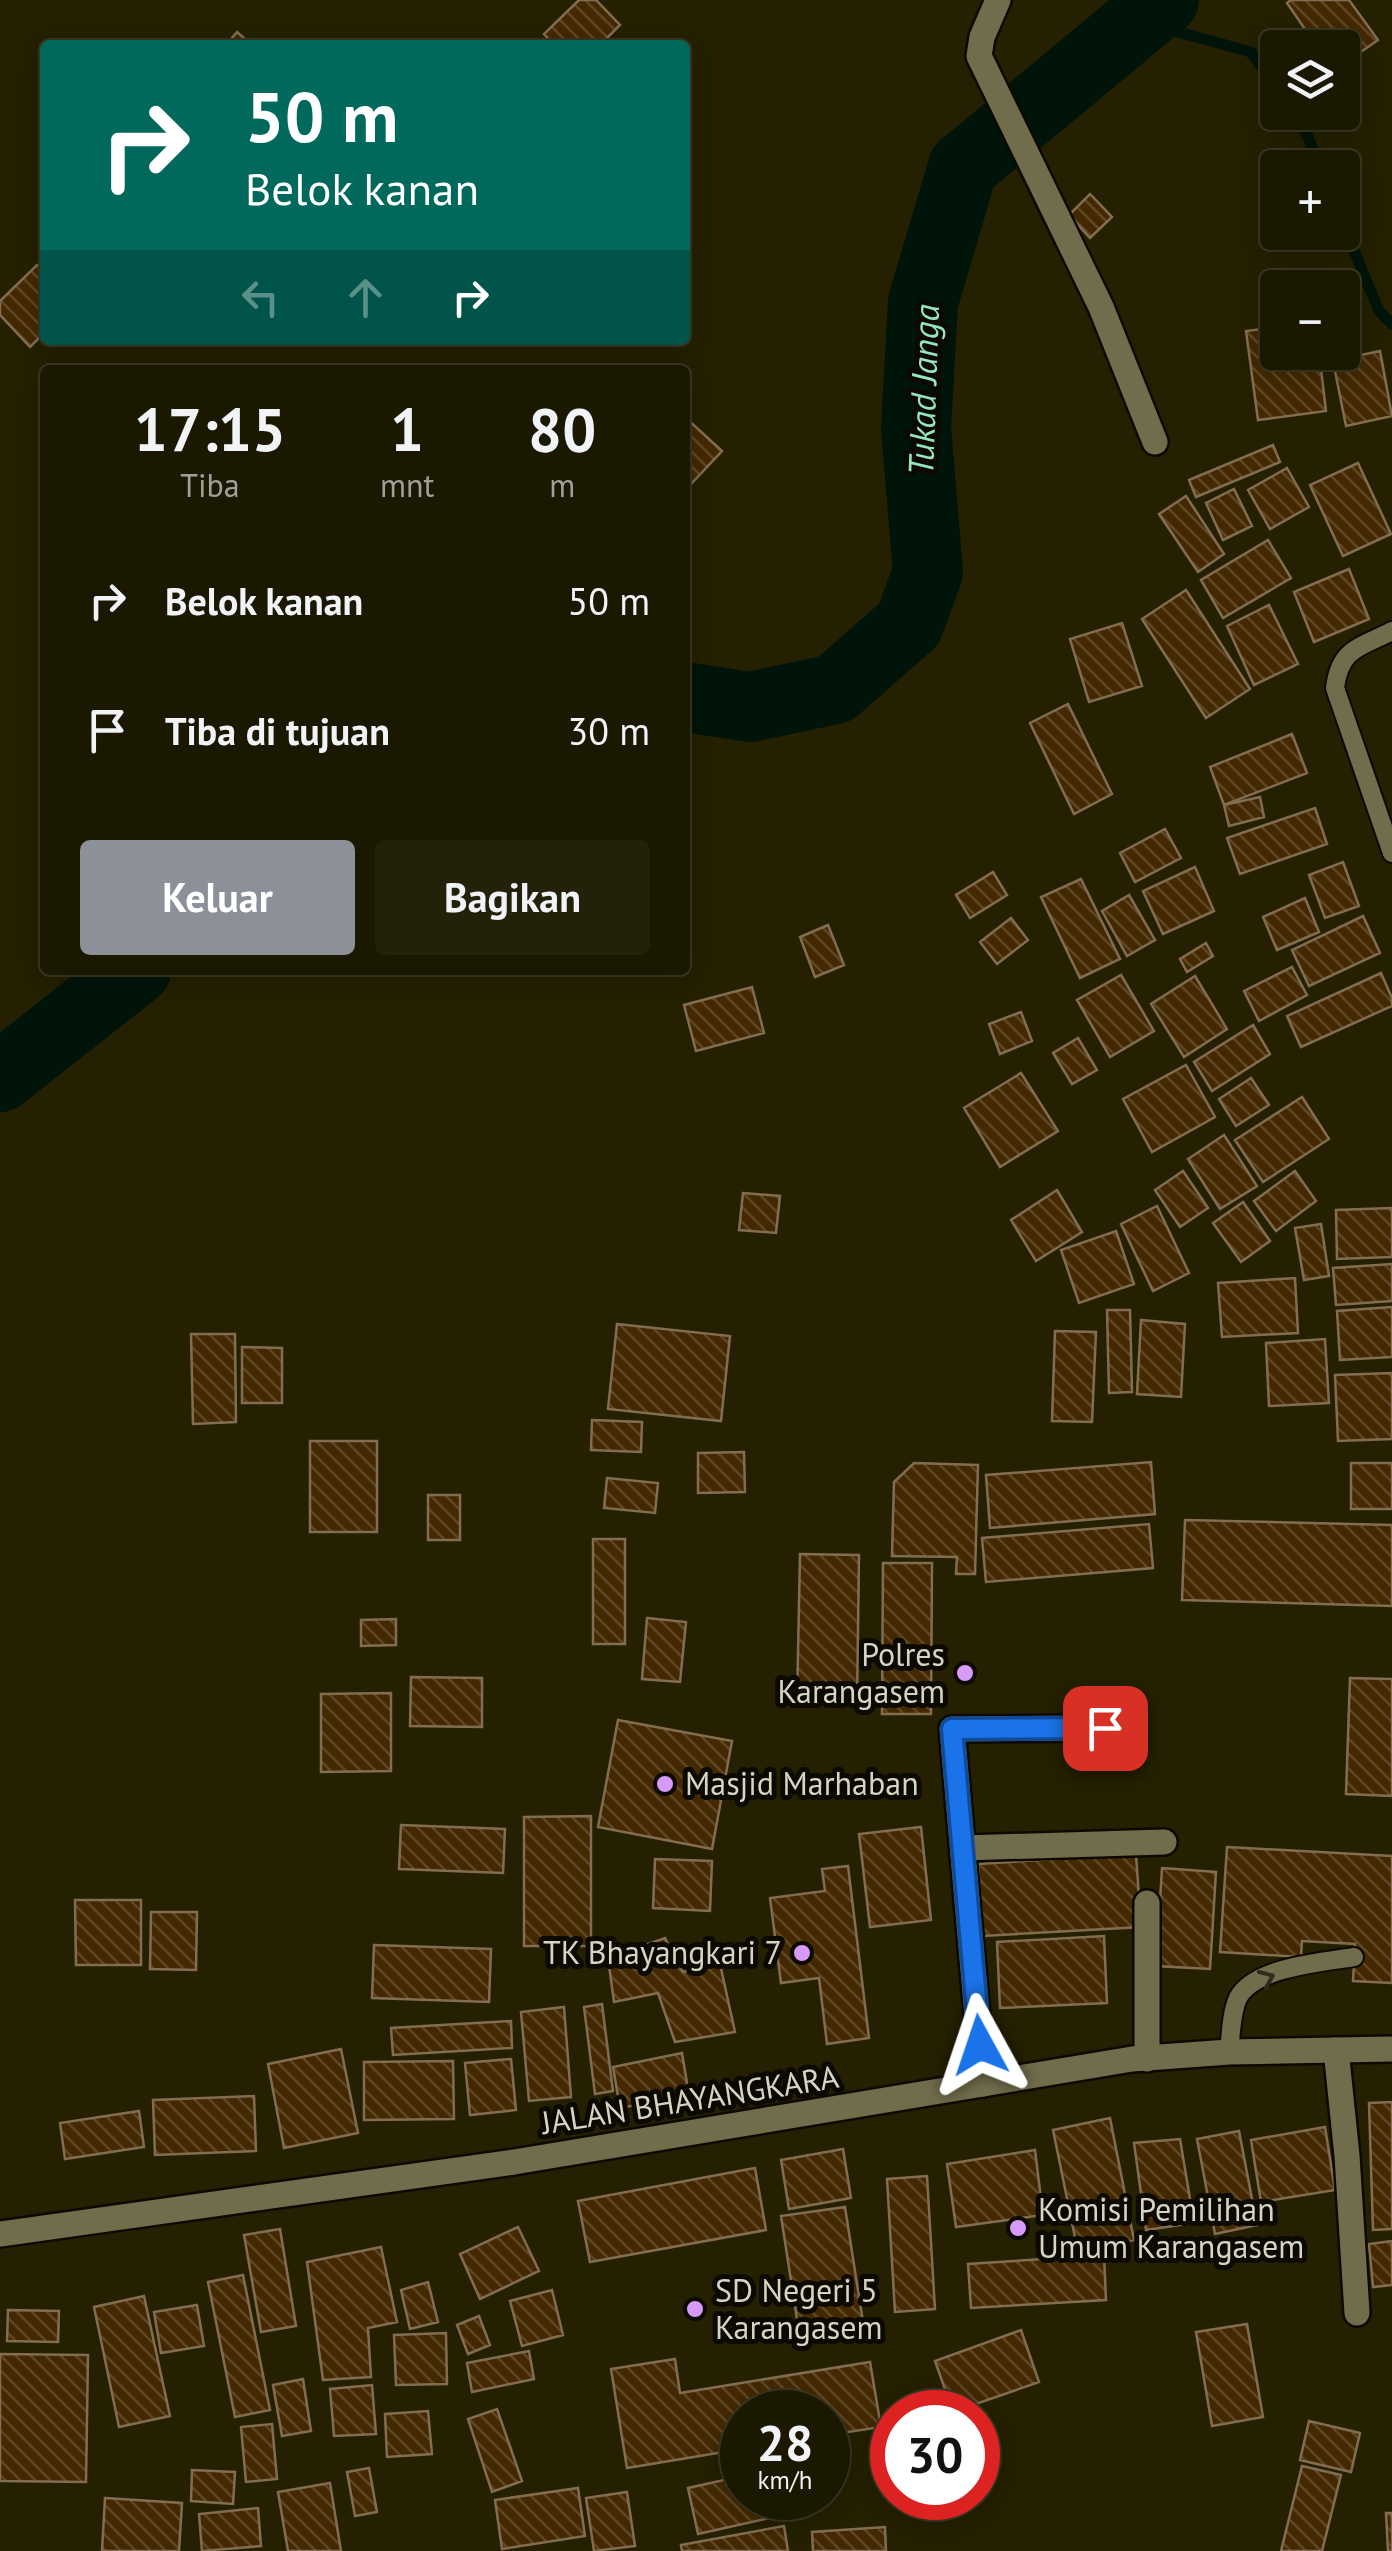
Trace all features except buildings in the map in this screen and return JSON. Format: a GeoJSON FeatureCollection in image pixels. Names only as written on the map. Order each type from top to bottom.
{"type":"FeatureCollection","features":[{"type":"Feature","properties":{"kind":"street"},"geometry":{"type":"LineString","coordinates":[[998,0],[982,37],[980,56],[1101,307],[1155,442]]}},
{"type":"Feature","properties":{"kind":"street"},"geometry":{"type":"LineString","coordinates":[[983,2084],[952,1729],[1105,1728]]}},
{"type":"Feature","properties":{"kind":"street"},"geometry":{"type":"LineString","coordinates":[[964,1848],[1164,1842]]}},
{"type":"Feature","properties":{"kind":"street"},"geometry":{"type":"LineString","coordinates":[[1147,1903],[1147,2058]]}},
{"type":"Feature","properties":{"kind":"street","name":"JALAN BHAYANGKARA"},"geometry":{"type":"LineString","coordinates":[[0,2234],[514,2162],[1147,2058],[1392,2049]]}},
{"type":"Feature","properties":{"kind":"street"},"geometry":{"type":"LineString","coordinates":[[1336,2050],[1358,2313]]}},
{"type":"Feature","properties":{"kind":"lane"},"geometry":{"type":"LineString","coordinates":[[1392,631],[1345,656],[1337,671],[1335,688],[1392,852]]}},
{"type":"Feature","properties":{"kind":"lane"},"geometry":{"type":"LineString","coordinates":[[1230,2052],[1239,1996],[1254,1982],[1294,1967],[1354,1957]]}},
{"type":"Feature","properties":{"kind":"waterway","name":"Tukad Janga"},"geometry":{"type":"LineString","coordinates":[[690,698],[750,707],[835,689],[909,624],[928,572],[916,428],[923,302],[963,167],[1164,0]]}},
{"type":"Feature","properties":{"kind":"waterway"},"geometry":{"type":"LineString","coordinates":[[1138,21],[1251,52],[1260,65]]}},
{"type":"Feature","properties":{"kind":"waterway"},"geometry":{"type":"LineString","coordinates":[[1304,130],[1313,150]]}},
{"type":"Feature","properties":{"kind":"waterway"},"geometry":{"type":"LineString","coordinates":[[1354,250],[1379,311],[1392,324]]}},
{"type":"Feature","properties":{"kind":"waterway","name":"Tukad Janga"},"geometry":{"type":"LineString","coordinates":[[0,1077],[130,975]]}},
{"type":"Feature","properties":{"kind":"place","name":"Polres Karangasem"},"geometry":{"type":"Point","coordinates":[965,1673]}},
{"type":"Feature","properties":{"kind":"place","name":"Masjid Marhaban"},"geometry":{"type":"Point","coordinates":[665,1784]}},
{"type":"Feature","properties":{"kind":"place","name":"TK Bhayangkari 7"},"geometry":{"type":"Point","coordinates":[802,1953]}},
{"type":"Feature","properties":{"kind":"place","name":"Komisi Pemilihan Umum Karangasem"},"geometry":{"type":"Point","coordinates":[1018,2228]}},
{"type":"Feature","properties":{"kind":"place","name":"SD Negeri 5 Karangasem"},"geometry":{"type":"Point","coordinates":[695,2309]}},
{"type":"Feature","properties":{"kind":"route"},"geometry":{"type":"LineString","coordinates":[[980,2045],[952,1729],[1105,1728]]}}]}
